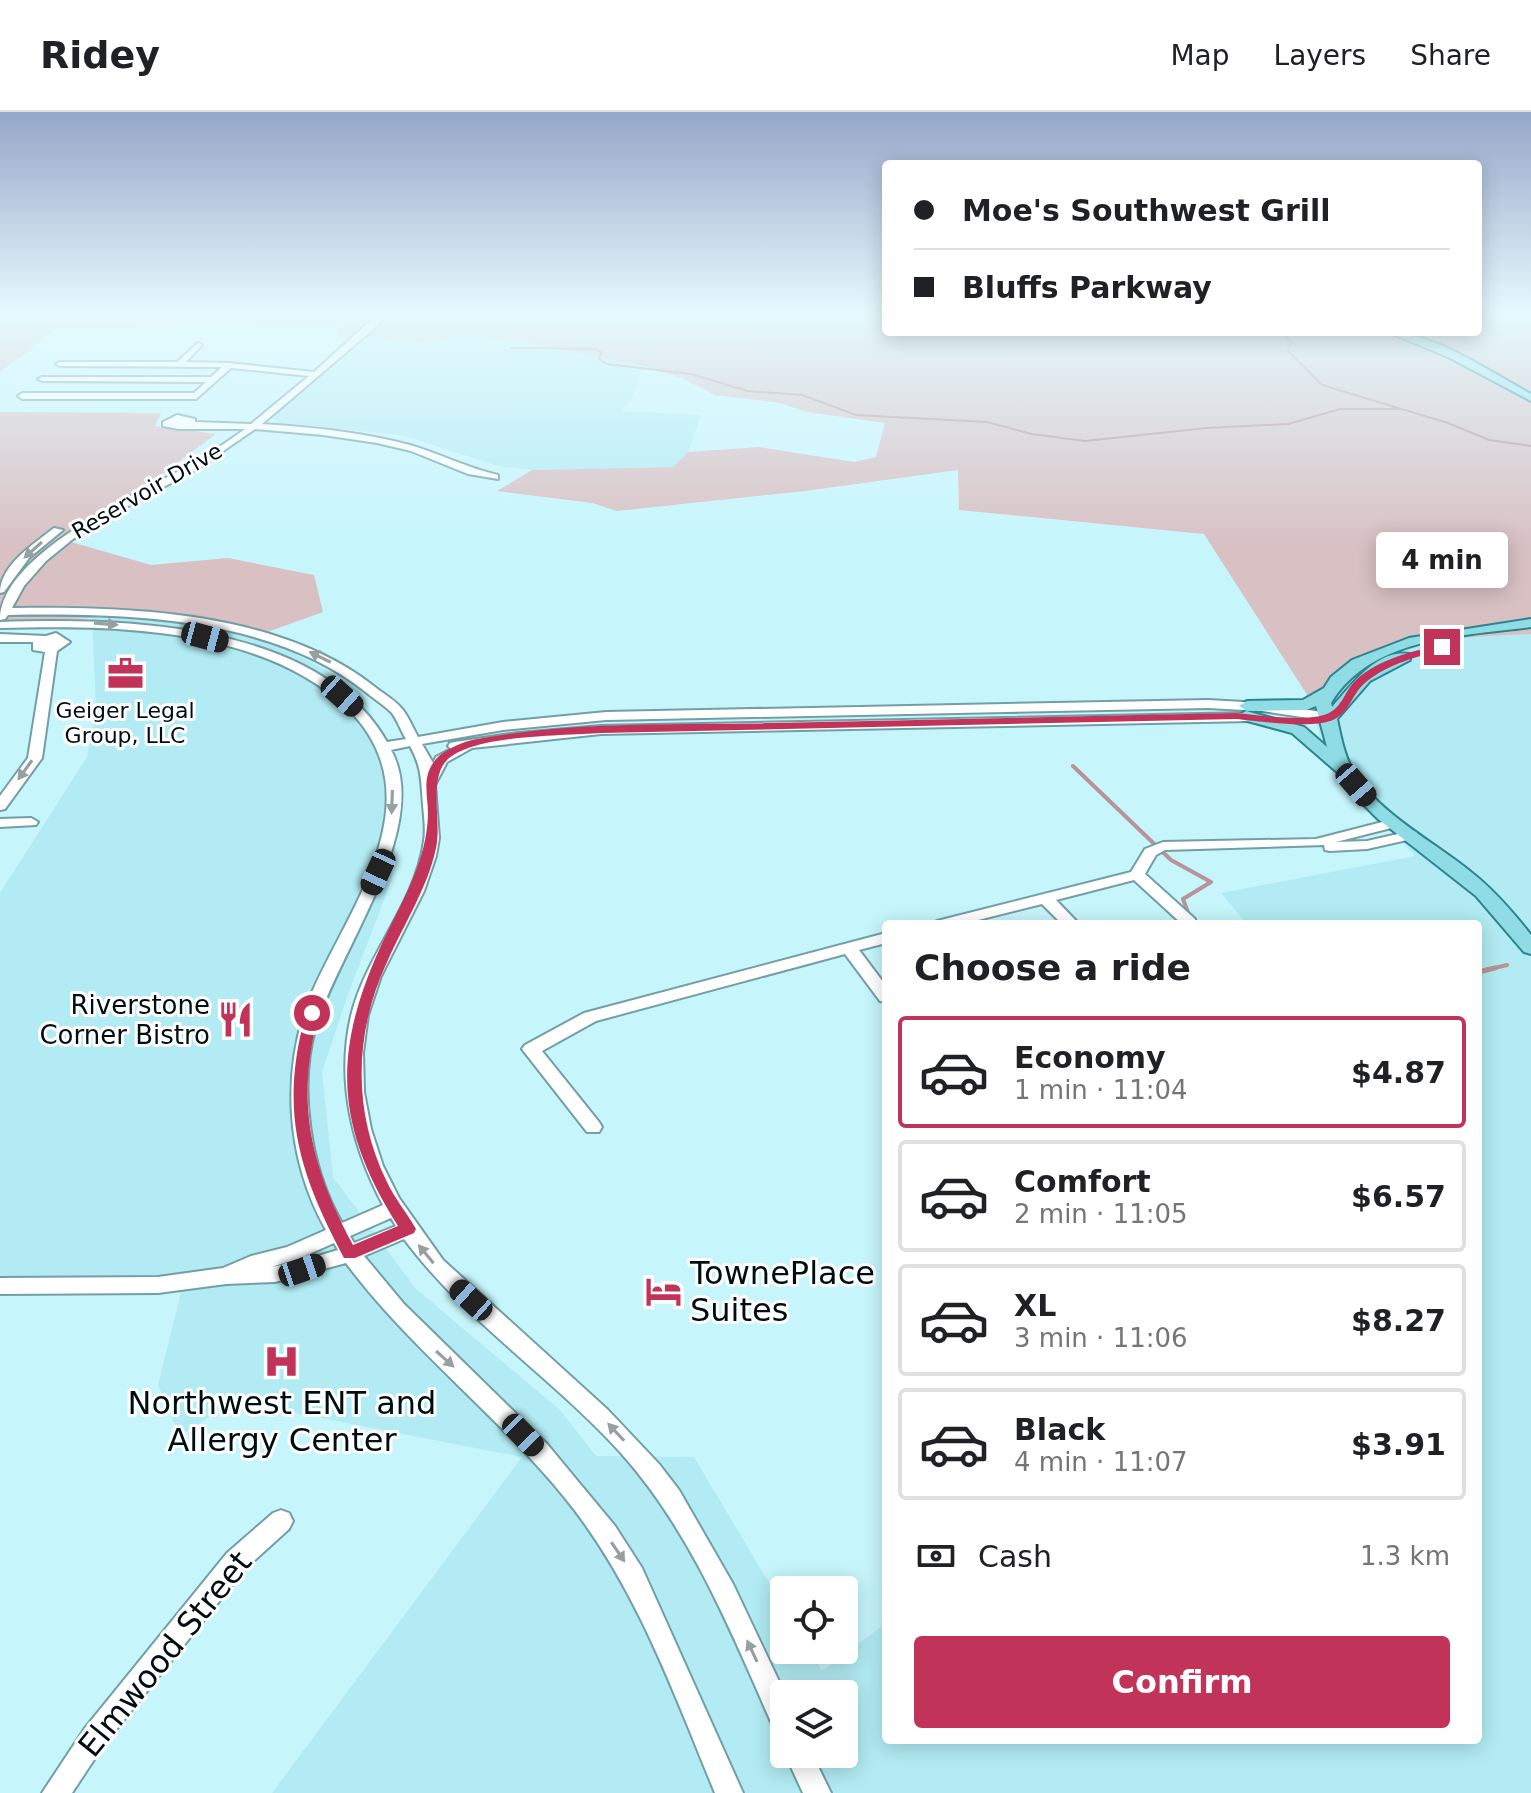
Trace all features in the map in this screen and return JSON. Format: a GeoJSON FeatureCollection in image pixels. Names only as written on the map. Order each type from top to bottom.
{"type":"FeatureCollection","features":[{"type":"Feature","properties":{"kind":"main road"},"geometry":{"type":"LineString","coordinates":[[1329,717],[1344,707],[1352,690],[1363,678],[1382,667],[1531,623]]}},
{"type":"Feature","properties":{"kind":"main road"},"geometry":{"type":"LineString","coordinates":[[1345,773],[1332,742],[1329,717],[1323,703],[1327,692],[1341,674],[1370,657],[1431,637],[1531,632]]}},
{"type":"Feature","properties":{"kind":"main road"},"geometry":{"type":"LineString","coordinates":[[1246,711],[1306,705],[1327,692]]}},
{"type":"Feature","properties":{"kind":"main road"},"geometry":{"type":"LineString","coordinates":[[1246,711],[1298,730],[1394,823],[1491,900],[1531,948]]}},
{"type":"Feature","properties":{"kind":"street"},"geometry":{"type":"LineString","coordinates":[[187,418],[199,392]]}},
{"type":"Feature","properties":{"kind":"street","name":"Reservoir Drive"},"geometry":{"type":"LineString","coordinates":[[1,617],[40,558],[72,533],[206,459],[279,392]]}},
{"type":"Feature","properties":{"kind":"street","name":"Reservoir Drive"},"geometry":{"type":"LineString","coordinates":[[0,589],[25,556],[55,532],[263,417],[292,392]]}},
{"type":"Feature","properties":{"kind":"street"},"geometry":{"type":"LineString","coordinates":[[22,396],[196,396]]}},
{"type":"Feature","properties":{"kind":"street"},"geometry":{"type":"LineString","coordinates":[[263,417],[264,421],[276,426]]}},
{"type":"Feature","properties":{"kind":"street"},"geometry":{"type":"LineString","coordinates":[[187,418],[210,425],[226,435]]}},
{"type":"Feature","properties":{"kind":"street"},"geometry":{"type":"LineString","coordinates":[[173,419],[187,418],[245,426],[323,434],[399,445],[437,456],[481,475],[495,477],[495,473],[476,465],[404,442],[337,430],[276,426],[245,426],[210,425]]}},
{"type":"Feature","properties":{"kind":"street"},"geometry":{"type":"LineString","coordinates":[[18,587],[17,602],[22,605],[202,621],[283,642],[350,674],[379,695],[400,716],[419,746],[430,783],[434,813],[430,848],[421,876],[366,994],[354,1051],[354,1093],[359,1129],[381,1186],[420,1247],[452,1283],[592,1406],[653,1473],[692,1532],[770,1691]]}},
{"type":"Feature","properties":{"kind":"street"},"geometry":{"type":"LineString","coordinates":[[1,617],[91,610]]}},
{"type":"Feature","properties":{"kind":"street"},"geometry":{"type":"LineString","coordinates":[[1,617],[134,626],[181,633],[247,649],[307,673],[342,696],[369,723],[385,752],[393,789],[389,841],[374,881],[318,997],[301,1054],[300,1111],[313,1174],[356,1266],[413,1330],[484,1394],[553,1467],[623,1557],[681,1678],[729,1793]]}},
{"type":"Feature","properties":{"kind":"street"},"geometry":{"type":"LineString","coordinates":[[0,638],[48,644],[35,758],[0,806]]}},
{"type":"Feature","properties":{"kind":"street"},"geometry":{"type":"LineString","coordinates":[[400,716],[427,730],[489,728],[622,715],[1208,704],[1292,720],[1329,717]]}},
{"type":"Feature","properties":{"kind":"street"},"geometry":{"type":"LineString","coordinates":[[419,746],[601,730],[1246,711]]}},
{"type":"Feature","properties":{"kind":"street"},"geometry":{"type":"LineString","coordinates":[[385,752],[489,728]]}},
{"type":"Feature","properties":{"kind":"street"},"geometry":{"type":"LineString","coordinates":[[430,783],[441,760],[475,742]]}},
{"type":"Feature","properties":{"kind":"street"},"geometry":{"type":"LineString","coordinates":[[0,823],[31,822]]}},
{"type":"Feature","properties":{"kind":"street"},"geometry":{"type":"LineString","coordinates":[[962,920],[1137,875],[1150,852],[1163,846],[1316,843],[1394,823]]}},
{"type":"Feature","properties":{"kind":"street"},"geometry":{"type":"LineString","coordinates":[[1316,843],[1333,848],[1367,845],[1411,835]]}},
{"type":"Feature","properties":{"kind":"street"},"geometry":{"type":"LineString","coordinates":[[1137,875],[1187,920]]}},
{"type":"Feature","properties":{"kind":"street"},"geometry":{"type":"LineString","coordinates":[[1045,898],[1067,920]]}},
{"type":"Feature","properties":{"kind":"street"},"geometry":{"type":"LineString","coordinates":[[593,1127],[531,1049],[590,1017],[882,939]]}},
{"type":"Feature","properties":{"kind":"street"},"geometry":{"type":"LineString","coordinates":[[849,948],[882,992]]}},
{"type":"Feature","properties":{"kind":"street"},"geometry":{"type":"LineString","coordinates":[[226,1276],[258,1262],[291,1254],[394,1208]]}},
{"type":"Feature","properties":{"kind":"street"},"geometry":{"type":"LineString","coordinates":[[0,1286],[158,1285],[226,1276],[263,1278],[302,1270],[408,1229]]}},
{"type":"Feature","properties":{"kind":"street","name":"Elmwood Street"},"geometry":{"type":"LineString","coordinates":[[56,1793],[94,1737],[236,1561],[281,1521]]}},
{"type":"Feature","properties":{"kind":"street"},"geometry":{"type":"LineString","coordinates":[[805,1768],[817,1793]]}},
{"type":"Feature","properties":{"kind":"shaded area"},"geometry":{"type":"Polygon","coordinates":[[[301,392],[634,392],[621,411],[701,415],[688,452],[673,467],[532,470],[498,466],[405,436],[276,422],[272,416],[301,392]]]}},
{"type":"Feature","properties":{"kind":"shaded area"},"geometry":{"type":"Polygon","coordinates":[[[710,392],[1531,392],[1531,634],[1438,641],[1391,650],[1350,669],[1313,710],[1306,693],[1204,534],[959,510],[958,470],[805,491],[617,511],[592,503],[497,491],[532,470],[673,467],[688,452],[759,447],[854,462],[876,457],[885,423],[807,412],[780,403],[710,392]]]}},
{"type":"Feature","properties":{"kind":"shaded area"},"geometry":{"type":"Polygon","coordinates":[[[0,412],[161,413],[155,426],[216,434],[71,542],[151,565],[228,558],[314,575],[323,612],[259,635],[117,611],[92,618],[0,622],[0,412]]]}},
{"type":"Feature","properties":{"kind":"shaded area"},"geometry":{"type":"Polygon","coordinates":[[[117,611],[259,635],[360,688],[402,783],[392,879],[322,1072],[333,1177],[416,1289],[560,1410],[596,1456],[694,1457],[770,1585],[770,1664],[818,1664],[822,1671],[831,1664],[858,1664],[858,1644],[882,1626],[882,1744],[1482,1744],[1482,920],[1244,920],[1221,893],[1415,856],[1325,758],[1313,710],[1349,670],[1383,654],[1456,637],[1531,634],[1531,1793],[272,1793],[522,1457],[233,1401],[180,1436],[158,1385],[184,1280],[0,1285],[0,893],[87,757],[96,706],[92,618],[117,611]]]}},
{"type":"Feature","properties":{"kind":"waterway"},"geometry":{"type":"LineString","coordinates":[[768,392],[802,395],[856,415],[987,422],[1032,434],[1085,441],[1206,428],[1288,424],[1340,409],[1402,409]]}},
{"type":"Feature","properties":{"kind":"waterway"},"geometry":{"type":"LineString","coordinates":[[1347,392],[1402,409]]}},
{"type":"Feature","properties":{"kind":"waterway"},"geometry":{"type":"LineString","coordinates":[[1402,409],[1489,440],[1531,446]]}},
{"type":"Feature","properties":{"kind":"waterway"},"geometry":{"type":"LineString","coordinates":[[1073,766],[1171,860],[1211,882],[1183,899],[1191,920]]}},
{"type":"Feature","properties":{"kind":"waterway"},"geometry":{"type":"LineString","coordinates":[[1486,970],[1507,965]]}},
{"type":"Feature","properties":{"kind":"waterway"},"geometry":{"type":"LineString","coordinates":[[1482,971],[1495,968]]}},
{"type":"Feature","properties":{"kind":"place","name":"Geiger Legal Group, LLC"},"geometry":{"type":"Point","coordinates":[125,674]}},
{"type":"Feature","properties":{"kind":"place","name":"Riverstone Corner Bistro"},"geometry":{"type":"Point","coordinates":[236,1020]}},
{"type":"Feature","properties":{"kind":"place","name":"TownePlace Suites"},"geometry":{"type":"Point","coordinates":[664,1291]}},
{"type":"Feature","properties":{"kind":"place","name":"Northwest ENT and Allergy Center"},"geometry":{"type":"Point","coordinates":[282,1361]}},
{"type":"Feature","properties":{"kind":"route"},"geometry":{"type":"LineString","coordinates":[[312,1013],[301,1054],[299,1083],[304,1142],[326,1209],[350,1253],[408,1229],[381,1186],[364,1147],[354,1093],[354,1042],[373,978],[421,876],[430,848],[434,813],[430,783],[441,760],[452,752],[475,742],[601,730],[1236,716],[1292,720],[1329,717],[1344,707],[1352,690],[1363,678],[1405,657],[1442,647]]}}]}
